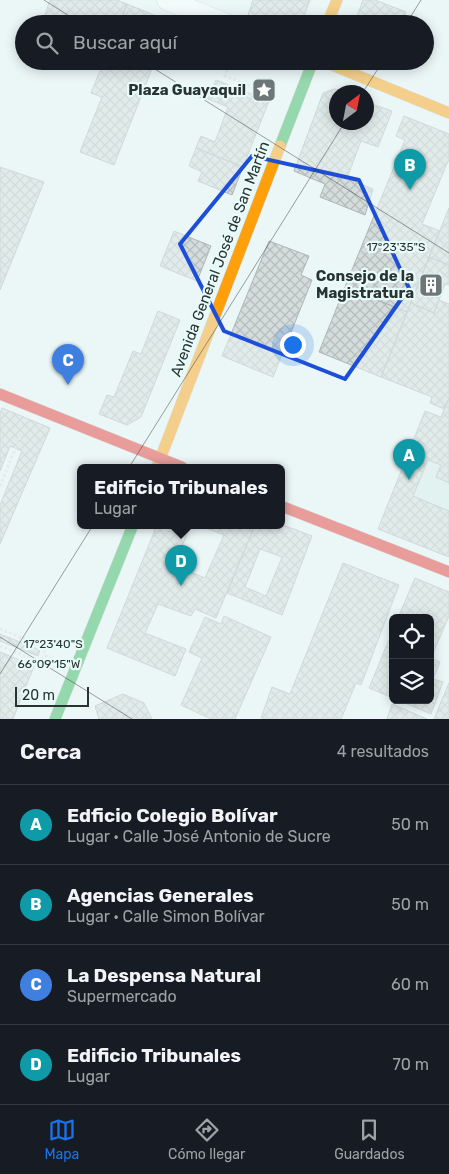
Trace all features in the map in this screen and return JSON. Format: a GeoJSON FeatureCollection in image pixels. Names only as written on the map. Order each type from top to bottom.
{"type":"FeatureCollection","features":[{"type":"Feature","properties":{"kind":"main road"},"geometry":{"type":"LineString","coordinates":[[331,15],[337,0]]}},
{"type":"Feature","properties":{"kind":"main road","name":"Avenida General José de San Martín"},"geometry":{"type":"LineString","coordinates":[[158,463],[310,70]]}},
{"type":"Feature","properties":{"kind":"main road"},"geometry":{"type":"LineString","coordinates":[[344,70],[449,113]]}},
{"type":"Feature","properties":{"kind":"main road"},"geometry":{"type":"LineString","coordinates":[[0,394],[32,406],[158,463]]}},
{"type":"Feature","properties":{"kind":"main road"},"geometry":{"type":"LineString","coordinates":[[285,508],[449,572]]}},
{"type":"Feature","properties":{"kind":"main road"},"geometry":{"type":"LineString","coordinates":[[55,719],[131,529]]}},
{"type":"Feature","properties":{"kind":"street"},"geometry":{"type":"LineString","coordinates":[[167,0],[204,15]]}},
{"type":"Feature","properties":{"kind":"path"},"geometry":{"type":"LineString","coordinates":[[227,70],[225,76],[271,94]]}},
{"type":"Feature","properties":{"kind":"path"},"geometry":{"type":"LineString","coordinates":[[0,486],[32,406]]}},
{"type":"Feature","properties":{"kind":"path"},"geometry":{"type":"LineString","coordinates":[[0,629],[42,646],[46,656],[75,668]]}},
{"type":"Feature","properties":{"kind":"path"},"geometry":{"type":"LineString","coordinates":[[0,646],[37,661],[46,656]]}},
{"type":"Feature","properties":{"kind":"highlighted area"},"geometry":{"type":"Polygon","coordinates":[[[252,156],[359,180],[409,288],[345,379],[224,331],[180,244],[252,156]]]}},
{"type":"Feature","properties":{"kind":"shaded area"},"geometry":{"type":"Polygon","coordinates":[[[449,398],[449,557],[378,529],[425,411],[441,417],[449,398]]]}},
{"type":"Feature","properties":{"kind":"building"},"geometry":{"type":"Polygon","coordinates":[[[50,0],[117,0],[127,4],[123,15],[45,15],[50,0]]]}},
{"type":"Feature","properties":{"kind":"building"},"geometry":{"type":"Polygon","coordinates":[[[253,0],[310,0],[304,15],[248,15],[253,0]]]}},
{"type":"Feature","properties":{"kind":"building"},"geometry":{"type":"Polygon","coordinates":[[[363,0],[375,0],[406,12],[405,15],[357,15],[363,0]]]}},
{"type":"Feature","properties":{"kind":"building"},"geometry":{"type":"Polygon","coordinates":[[[127,4],[154,15],[123,15],[127,4]]]}},
{"type":"Feature","properties":{"kind":"building"},"geometry":{"type":"Polygon","coordinates":[[[100,70],[151,70],[114,165],[80,152],[102,97],[91,93],[100,70]]]}},
{"type":"Feature","properties":{"kind":"building"},"geometry":{"type":"Polygon","coordinates":[[[216,80],[269,101],[243,167],[196,148],[201,136],[215,142],[228,107],[208,99],[216,80]]]}},
{"type":"Feature","properties":{"kind":"building"},"geometry":{"type":"Polygon","coordinates":[[[329,91],[329,130],[374,130],[374,105],[392,111],[378,147],[361,141],[347,178],[373,189],[365,215],[320,197],[325,184],[294,171],[323,93],[329,91]]]}},
{"type":"Feature","properties":{"kind":"building"},"geometry":{"type":"Polygon","coordinates":[[[404,116],[449,134],[449,162],[422,224],[440,231],[407,312],[345,287],[405,140],[396,136],[404,116]]]}},
{"type":"Feature","properties":{"kind":"building"},"geometry":{"type":"Polygon","coordinates":[[[196,148],[243,167],[232,195],[198,181],[202,172],[189,166],[196,148]]]}},
{"type":"Feature","properties":{"kind":"building"},"geometry":{"type":"Polygon","coordinates":[[[0,167],[44,182],[0,290],[0,167]]]}},
{"type":"Feature","properties":{"kind":"building"},"geometry":{"type":"Polygon","coordinates":[[[449,208],[449,265],[429,257],[449,208]]]}},
{"type":"Feature","properties":{"kind":"building"},"geometry":{"type":"Polygon","coordinates":[[[174,231],[211,246],[197,281],[160,266],[174,231]]]}},
{"type":"Feature","properties":{"kind":"building"},"geometry":{"type":"Polygon","coordinates":[[[269,241],[309,256],[301,275],[312,280],[273,377],[222,356],[269,241]]]}},
{"type":"Feature","properties":{"kind":"building","name":"Consejo de la Magistratura"},"geometry":{"type":"Polygon","coordinates":[[[429,257],[449,265],[449,285],[445,284],[434,313],[411,303],[429,257]]]}},
{"type":"Feature","properties":{"kind":"building"},"geometry":{"type":"Polygon","coordinates":[[[345,287],[407,312],[381,377],[319,352],[345,287]]]}},
{"type":"Feature","properties":{"kind":"building"},"geometry":{"type":"Polygon","coordinates":[[[439,300],[449,304],[449,398],[444,409],[430,403],[432,397],[381,377],[411,303],[434,313],[439,300]]]}},
{"type":"Feature","properties":{"kind":"building"},"geometry":{"type":"Polygon","coordinates":[[[158,311],[180,320],[141,417],[127,425],[99,414],[107,395],[114,397],[133,351],[141,354],[158,311]]]}},
{"type":"Feature","properties":{"kind":"building"},"geometry":{"type":"Polygon","coordinates":[[[449,398],[449,483],[436,477],[441,465],[428,460],[413,496],[449,511],[449,557],[378,529],[425,411],[441,417],[449,398]]]}},
{"type":"Feature","properties":{"kind":"building"},"geometry":{"type":"Polygon","coordinates":[[[2,408],[50,428],[0,544],[0,505],[22,451],[10,446],[0,471],[0,413],[2,408]]]}},
{"type":"Feature","properties":{"kind":"building"},"geometry":{"type":"Polygon","coordinates":[[[285,526],[312,536],[282,615],[227,593],[253,529],[285,529],[285,526]],[[260,549],[245,587],[266,596],[282,557],[260,549]]]}},
{"type":"Feature","properties":{"kind":"building"},"geometry":{"type":"Polygon","coordinates":[[[155,529],[189,529],[174,565],[205,578],[224,535],[209,529],[253,529],[216,618],[195,609],[191,616],[158,604],[145,633],[186,649],[175,676],[107,648],[155,529]]]}},
{"type":"Feature","properties":{"kind":"building"},"geometry":{"type":"Polygon","coordinates":[[[343,563],[399,585],[361,685],[356,683],[341,719],[261,718],[272,687],[290,694],[343,563]]]}},
{"type":"Feature","properties":{"kind":"building"},"geometry":{"type":"Polygon","coordinates":[[[415,578],[449,592],[449,618],[434,651],[434,614],[400,614],[415,578]]]}},
{"type":"Feature","properties":{"kind":"building"},"geometry":{"type":"Polygon","coordinates":[[[224,616],[271,637],[235,719],[211,719],[181,705],[202,658],[189,652],[205,617],[221,624],[224,616]]]}},
{"type":"Feature","properties":{"kind":"building"},"geometry":{"type":"Polygon","coordinates":[[[0,634],[40,650],[38,656],[0,641],[0,634]]]}},
{"type":"Feature","properties":{"kind":"building"},"geometry":{"type":"Polygon","coordinates":[[[389,640],[389,696],[369,688],[389,640]]]}},
{"type":"Feature","properties":{"kind":"building"},"geometry":{"type":"Polygon","coordinates":[[[0,652],[34,666],[13,719],[0,719],[0,652]]]}},
{"type":"Feature","properties":{"kind":"building"},"geometry":{"type":"Polygon","coordinates":[[[434,659],[440,662],[434,677],[434,659]]]}},
{"type":"Feature","properties":{"kind":"building"},"geometry":{"type":"Polygon","coordinates":[[[434,679],[443,682],[431,714],[407,704],[434,704],[434,679]]]}},
{"type":"Feature","properties":{"kind":"building"},"geometry":{"type":"Polygon","coordinates":[[[449,683],[449,719],[434,719],[449,683]]]}},
{"type":"Feature","properties":{"kind":"building"},"geometry":{"type":"Polygon","coordinates":[[[123,694],[144,703],[152,719],[99,719],[95,706],[123,694]]]}},
{"type":"Feature","properties":{"kind":"building"},"geometry":{"type":"Polygon","coordinates":[[[392,704],[427,719],[387,719],[392,704]]]}},
{"type":"Feature","properties":{"kind":"traffic: fast"},"geometry":{"type":"LineString","coordinates":[[280,146],[310,70]]}},
{"type":"Feature","properties":{"kind":"traffic: fast"},"geometry":{"type":"LineString","coordinates":[[55,719],[131,529]]}},
{"type":"Feature","properties":{"kind":"traffic: slow"},"geometry":{"type":"LineString","coordinates":[[331,15],[337,0]]}},
{"type":"Feature","properties":{"kind":"traffic: slow"},"geometry":{"type":"LineString","coordinates":[[344,70],[449,113]]}},
{"type":"Feature","properties":{"kind":"traffic: slow"},"geometry":{"type":"LineString","coordinates":[[158,464],[280,146]]}},
{"type":"Feature","properties":{"kind":"traffic: jam"},"geometry":{"type":"LineString","coordinates":[[0,394],[175,464]]}},
{"type":"Feature","properties":{"kind":"traffic: jam"},"geometry":{"type":"LineString","coordinates":[[285,508],[449,572]]}},
{"type":"Feature","properties":{"kind":"place","name":"Plaza Guayaquil"},"geometry":{"type":"Point","coordinates":[264,90]}},
{"type":"Feature","properties":{"kind":"place","name":"Agencias Generales"},"geometry":{"type":"Point","coordinates":[410,190]}},
{"type":"Feature","properties":{"kind":"place","name":"Consejo de la Magistratura"},"geometry":{"type":"Point","coordinates":[431,285]}},
{"type":"Feature","properties":{"kind":"place","name":"La Despensa Natural"},"geometry":{"type":"Point","coordinates":[68,385]}},
{"type":"Feature","properties":{"kind":"place","name":"Edficio Colegio Bolívar"},"geometry":{"type":"Point","coordinates":[409,480]}},
{"type":"Feature","properties":{"kind":"place","name":"Edificio Tribunales"},"geometry":{"type":"Point","coordinates":[181,586]}}]}
